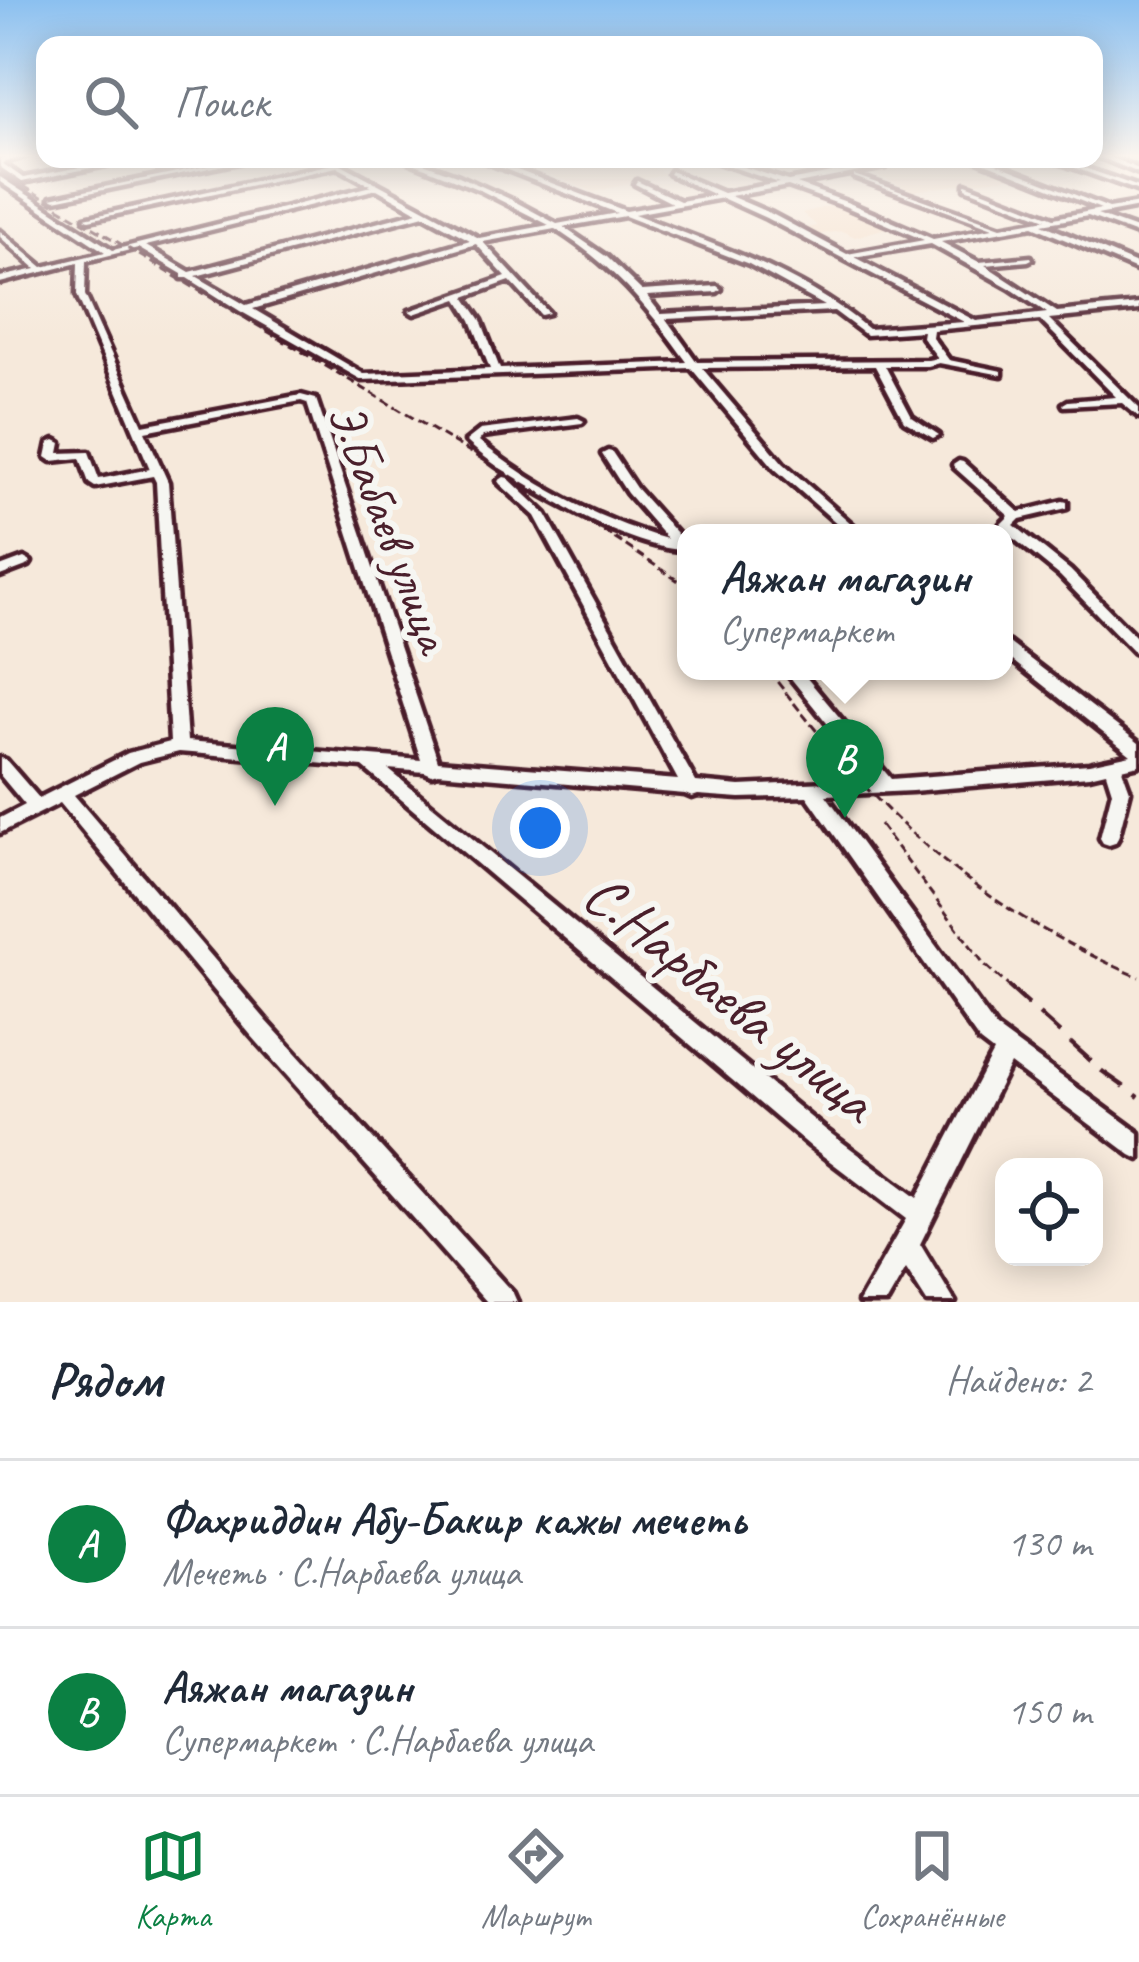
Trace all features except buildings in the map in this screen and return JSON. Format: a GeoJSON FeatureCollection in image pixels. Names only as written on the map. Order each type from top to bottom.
{"type":"FeatureCollection","features":[{"type":"Feature","properties":{"kind":"street"},"geometry":{"type":"LineString","coordinates":[[57,217],[111,252]]}},
{"type":"Feature","properties":{"kind":"street"},"geometry":{"type":"LineString","coordinates":[[89,218],[95,217]]}},
{"type":"Feature","properties":{"kind":"street"},"geometry":{"type":"LineString","coordinates":[[0,277],[255,217]]}},
{"type":"Feature","properties":{"kind":"street"},"geometry":{"type":"LineString","coordinates":[[185,275],[407,217]]}},
{"type":"Feature","properties":{"kind":"street"},"geometry":{"type":"LineString","coordinates":[[434,217],[478,241],[544,313]]}},
{"type":"Feature","properties":{"kind":"street"},"geometry":{"type":"LineString","coordinates":[[535,217],[604,259],[658,317],[779,466],[846,524]]}},
{"type":"Feature","properties":{"kind":"street"},"geometry":{"type":"LineString","coordinates":[[243,309],[478,241],[610,217]]}},
{"type":"Feature","properties":{"kind":"street"},"geometry":{"type":"LineString","coordinates":[[631,217],[752,262],[834,308],[866,332],[1139,307]]}},
{"type":"Feature","properties":{"kind":"street"},"geometry":{"type":"LineString","coordinates":[[770,217],[973,323]]}},
{"type":"Feature","properties":{"kind":"street"},"geometry":{"type":"LineString","coordinates":[[877,217],[937,240],[981,264],[1048,315],[1139,414]]}},
{"type":"Feature","properties":{"kind":"street"},"geometry":{"type":"LineString","coordinates":[[970,217],[1001,229]]}},
{"type":"Feature","properties":{"kind":"street"},"geometry":{"type":"LineString","coordinates":[[1046,217],[1052,219]]}},
{"type":"Feature","properties":{"kind":"street"},"geometry":{"type":"LineString","coordinates":[[848,256],[1069,217]]}},
{"type":"Feature","properties":{"kind":"street"},"geometry":{"type":"LineString","coordinates":[[1096,217],[1139,233]]}},
{"type":"Feature","properties":{"kind":"street"},"geometry":{"type":"LineString","coordinates":[[1032,223],[1139,268]]}},
{"type":"Feature","properties":{"kind":"street"},"geometry":{"type":"LineString","coordinates":[[0,233],[39,267]]}},
{"type":"Feature","properties":{"kind":"street"},"geometry":{"type":"LineString","coordinates":[[138,245],[362,377],[941,361],[998,373]]}},
{"type":"Feature","properties":{"kind":"street"},"geometry":{"type":"LineString","coordinates":[[981,264],[1028,259]]}},
{"type":"Feature","properties":{"kind":"street"},"geometry":{"type":"LineString","coordinates":[[0,277],[82,260]]}},
{"type":"Feature","properties":{"kind":"street"},"geometry":{"type":"LineString","coordinates":[[82,260],[85,268],[77,286],[142,428],[159,471],[168,515],[179,746]]}},
{"type":"Feature","properties":{"kind":"street"},"geometry":{"type":"LineString","coordinates":[[414,311],[513,277]]}},
{"type":"Feature","properties":{"kind":"street"},"geometry":{"type":"LineString","coordinates":[[638,294],[717,290]]}},
{"type":"Feature","properties":{"kind":"street"},"geometry":{"type":"LineString","coordinates":[[460,296],[476,320],[496,373]]}},
{"type":"Feature","properties":{"kind":"street"},"geometry":{"type":"LineString","coordinates":[[658,317],[834,308]]}},
{"type":"Feature","properties":{"kind":"street"},"geometry":{"type":"LineString","coordinates":[[928,328],[927,337],[941,361]]}},
{"type":"Feature","properties":{"kind":"street"},"geometry":{"type":"LineString","coordinates":[[879,364],[908,419],[932,435]]}},
{"type":"Feature","properties":{"kind":"street","name":"Э.Бабаев улица"},"geometry":{"type":"LineString","coordinates":[[142,428],[301,398],[312,400],[432,769]]}},
{"type":"Feature","properties":{"kind":"street"},"geometry":{"type":"LineString","coordinates":[[1068,404],[1123,400]]}},
{"type":"Feature","properties":{"kind":"street"},"geometry":{"type":"LineString","coordinates":[[578,422],[480,433],[472,441],[578,509],[626,533],[677,548]]}},
{"type":"Feature","properties":{"kind":"street"},"geometry":{"type":"LineString","coordinates":[[56,443],[52,457],[85,454],[95,483],[159,471]]}},
{"type":"Feature","properties":{"kind":"street"},"geometry":{"type":"LineString","coordinates":[[608,454],[631,490],[677,543]]}},
{"type":"Feature","properties":{"kind":"street"},"geometry":{"type":"LineString","coordinates":[[959,465],[1016,515]]}},
{"type":"Feature","properties":{"kind":"street"},"geometry":{"type":"LineString","coordinates":[[504,481],[540,514],[692,791]]}},
{"type":"Feature","properties":{"kind":"street"},"geometry":{"type":"LineString","coordinates":[[1007,524],[1016,515],[1063,505]]}},
{"type":"Feature","properties":{"kind":"street"},"geometry":{"type":"LineString","coordinates":[[1013,533],[1065,573],[1139,649]]}},
{"type":"Feature","properties":{"kind":"street"},"geometry":{"type":"LineString","coordinates":[[0,572],[24,562]]}},
{"type":"Feature","properties":{"kind":"street"},"geometry":{"type":"LineString","coordinates":[[1013,653],[1139,756]]}},
{"type":"Feature","properties":{"kind":"street"},"geometry":{"type":"LineString","coordinates":[[801,680],[887,786]]}},
{"type":"Feature","properties":{"kind":"street"},"geometry":{"type":"LineString","coordinates":[[0,826],[134,757],[179,746],[692,791],[887,786],[1112,765],[1139,756]]}},
{"type":"Feature","properties":{"kind":"street","name":"С.Нарбаева улица"},"geometry":{"type":"LineString","coordinates":[[369,763],[818,1138],[920,1215]]}},
{"type":"Feature","properties":{"kind":"street"},"geometry":{"type":"LineString","coordinates":[[0,764],[37,807]]}},
{"type":"Feature","properties":{"kind":"street"},"geometry":{"type":"LineString","coordinates":[[1109,838],[1121,790],[1112,765]]}},
{"type":"Feature","properties":{"kind":"street"},"geometry":{"type":"LineString","coordinates":[[812,789],[980,1025],[1006,1050],[1139,1147]]}},
{"type":"Feature","properties":{"kind":"street"},"geometry":{"type":"LineString","coordinates":[[63,794],[259,1027],[504,1302]]}},
{"type":"Feature","properties":{"kind":"street"},"geometry":{"type":"LineString","coordinates":[[872,1302],[907,1247],[1006,1050]]}},
{"type":"Feature","properties":{"kind":"street"},"geometry":{"type":"LineString","coordinates":[[907,1247],[942,1302]]}},
{"type":"Feature","properties":{"kind":"shaded area"},"geometry":{"type":"Polygon","coordinates":[[[806,217],[869,217],[893,226],[855,237],[842,231],[814,235],[803,229],[817,226],[806,217]]]}},
{"type":"Feature","properties":{"kind":"railway"},"geometry":{"type":"LineString","coordinates":[[75,217],[608,534],[677,580]]}},
{"type":"Feature","properties":{"kind":"railway"},"geometry":{"type":"LineString","coordinates":[[776,680],[850,770],[932,851],[1025,919],[1139,977]]}},
{"type":"Feature","properties":{"kind":"railway"},"geometry":{"type":"LineString","coordinates":[[880,825],[985,965],[1012,989]]}},
{"type":"Feature","properties":{"kind":"railway"},"geometry":{"type":"LineString","coordinates":[[1008,986],[1102,1071],[1139,1097]]}},
{"type":"Feature","properties":{"kind":"place","name":"Фахриддин Абу-Бакир кажы мечеть"},"geometry":{"type":"Point","coordinates":[275,806]}},
{"type":"Feature","properties":{"kind":"place","name":"Аяжан магазин"},"geometry":{"type":"Point","coordinates":[845,818]}}]}
